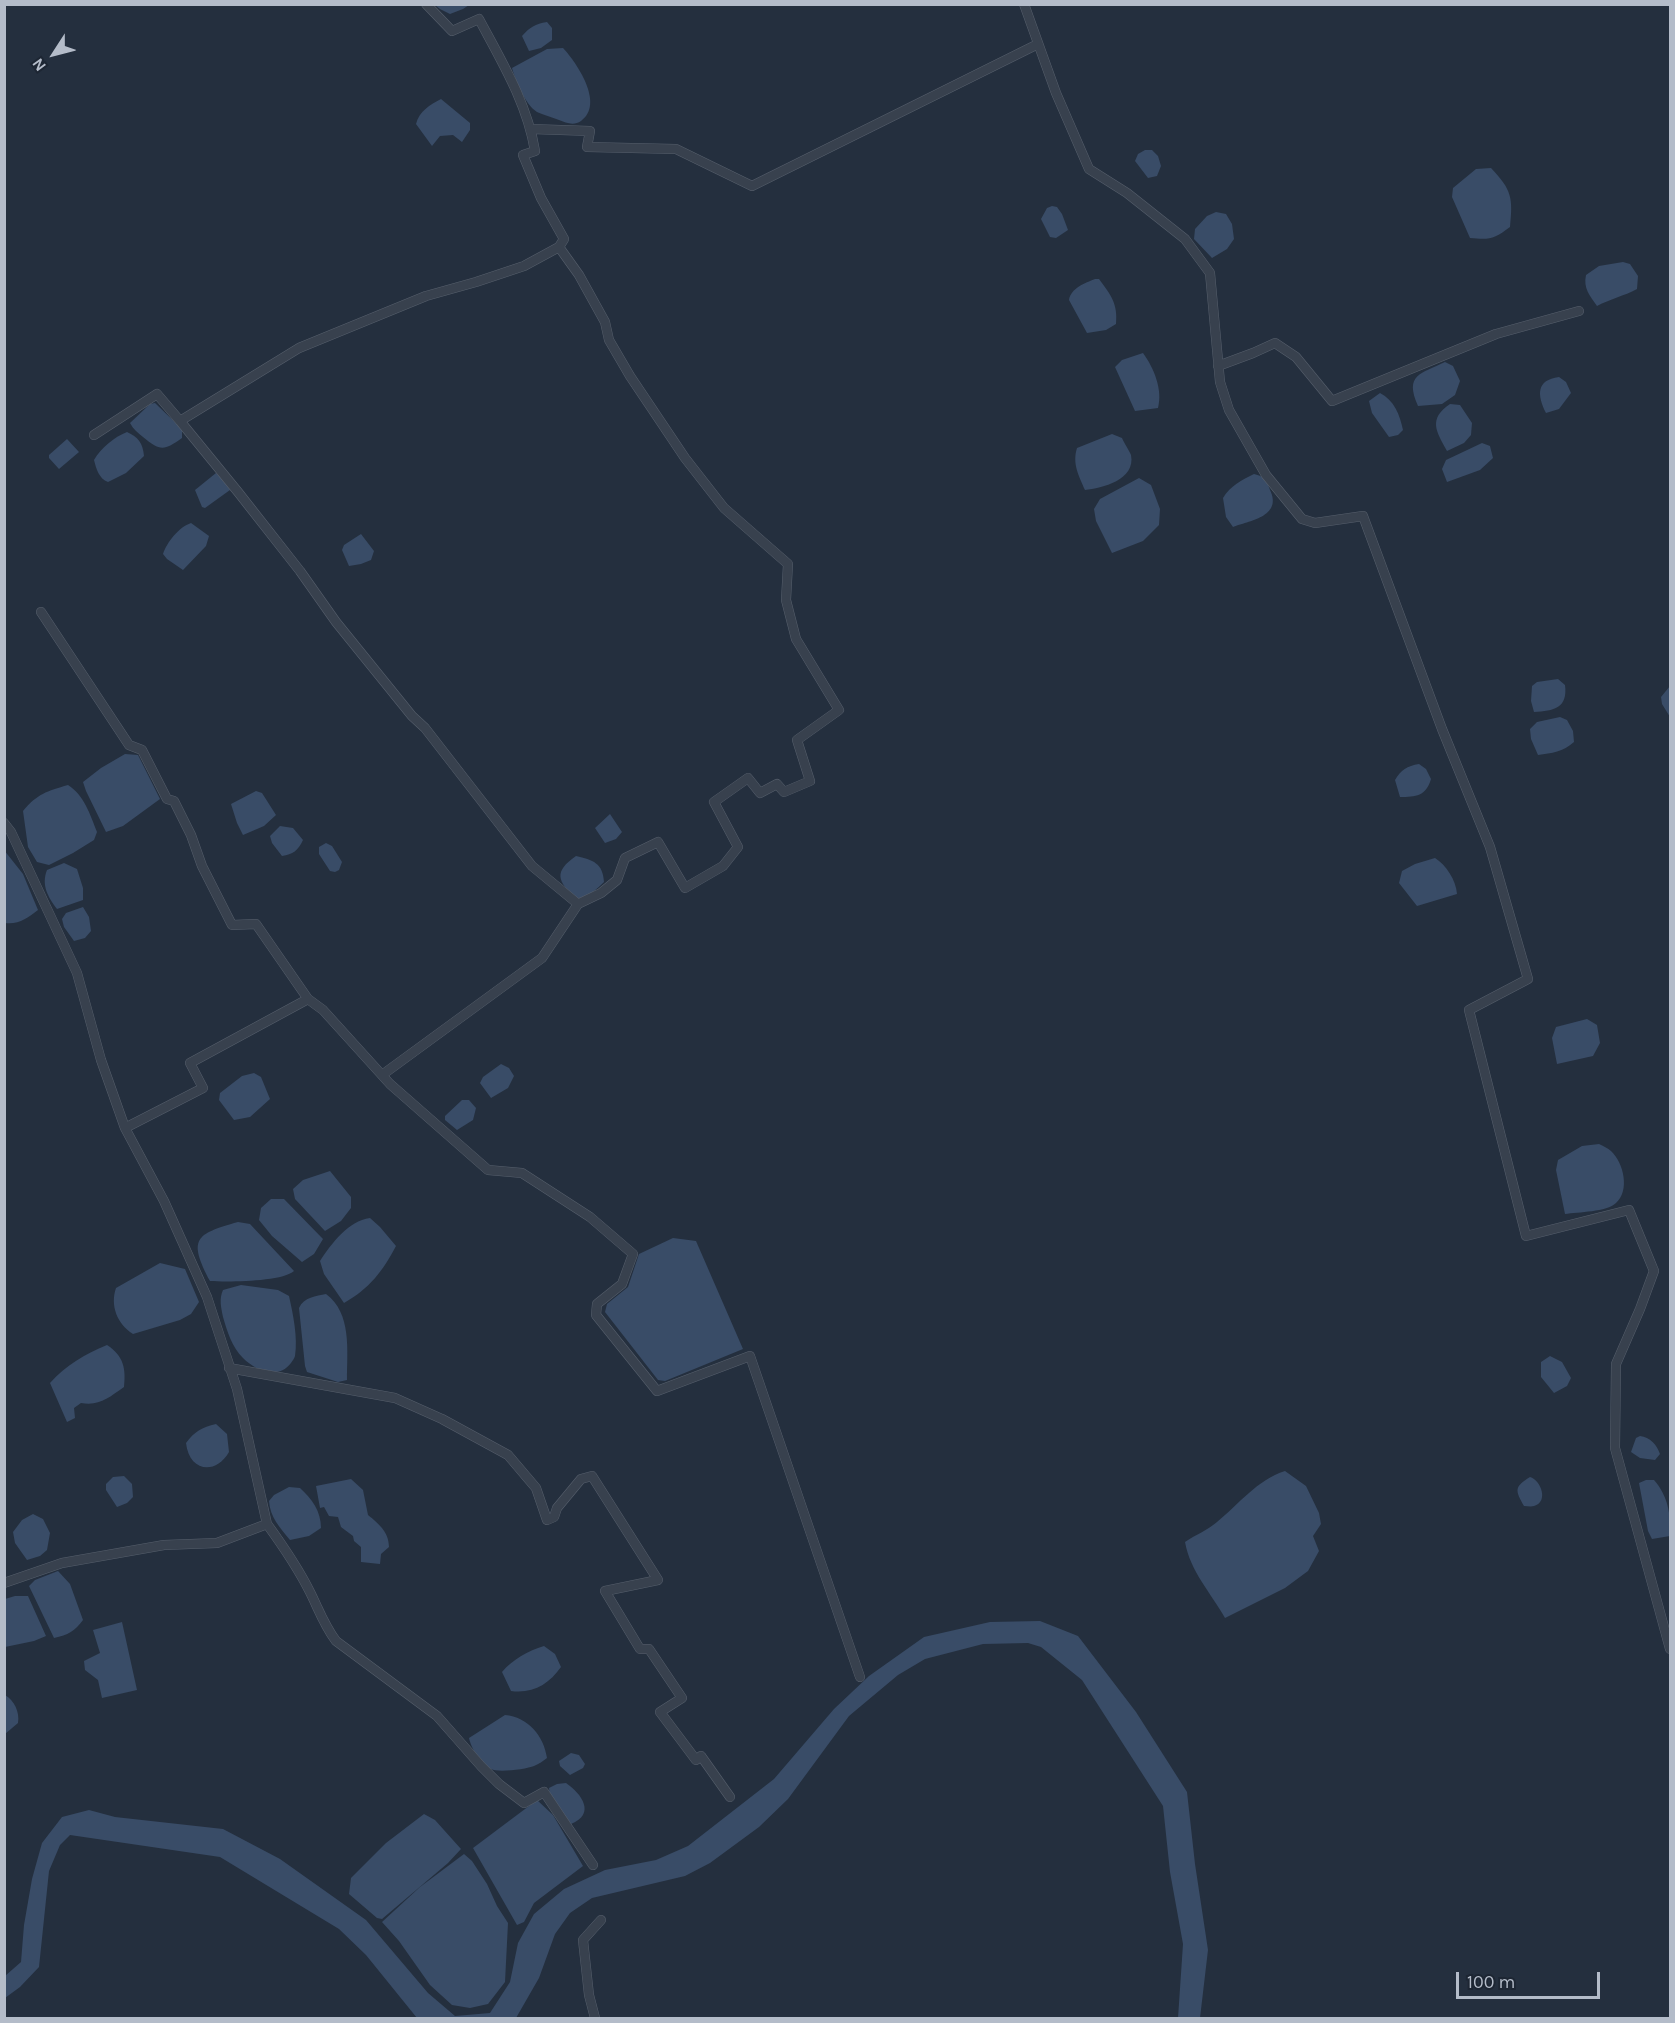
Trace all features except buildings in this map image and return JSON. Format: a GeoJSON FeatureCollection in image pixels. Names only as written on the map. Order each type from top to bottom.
{"type":"FeatureCollection","features":[{"type":"Feature","properties":{"kind":"street"},"geometry":{"type":"LineString","coordinates":[[180,422],[299,348],[426,296],[524,266],[559,248],[564,239],[541,198],[523,155],[535,152],[531,129],[517,90],[479,19],[452,31],[426,4]]}},
{"type":"Feature","properties":{"kind":"street"},"geometry":{"type":"LineString","coordinates":[[1024,4],[1056,93],[1089,169],[1127,193],[1185,239],[1210,273],[1220,381],[1229,410],[1266,475],[1302,519],[1315,523],[1363,516],[1442,729],[1490,847],[1527,979],[1469,1010],[1526,1236],[1629,1210],[1654,1271],[1616,1364],[1615,1448],[1671,1649]]}},
{"type":"Feature","properties":{"kind":"street"},"geometry":{"type":"LineString","coordinates":[[531,129],[590,131],[587,147],[676,149],[752,186],[1038,44]]}},
{"type":"Feature","properties":{"kind":"street"},"geometry":{"type":"LineString","coordinates":[[382,1075],[542,958],[578,904],[601,893],[617,880],[624,858],[658,842],[685,888],[723,866],[738,847],[714,802],[748,778],[759,793],[777,784],[784,792],[810,781],[797,740],[839,710],[796,639],[786,600],[788,564],[724,508],[685,458],[630,376],[609,340],[605,322],[595,303],[579,275],[559,248]]}},
{"type":"Feature","properties":{"kind":"street"},"geometry":{"type":"LineString","coordinates":[[1218,366],[1275,343],[1296,357],[1332,401],[1497,334],[1579,311]]}},
{"type":"Feature","properties":{"kind":"street"},"geometry":{"type":"LineString","coordinates":[[94,435],[156,394],[300,571],[336,622],[412,716],[425,728],[532,866],[578,904]]}},
{"type":"Feature","properties":{"kind":"street"},"geometry":{"type":"LineString","coordinates":[[41,612],[129,746],[142,750],[167,800],[174,801],[191,835],[202,866],[232,926],[255,924],[308,999],[323,1010],[382,1075],[488,1170],[522,1173],[590,1217],[633,1254],[622,1284],[597,1304],[596,1315],[657,1391],[750,1356],[860,1677]]}},
{"type":"Feature","properties":{"kind":"street"},"geometry":{"type":"LineString","coordinates":[[4,823],[77,973],[101,1060],[125,1128],[164,1201],[207,1297],[237,1389],[267,1524],[286,1550],[310,1592],[324,1625],[336,1641],[437,1716],[481,1766],[524,1803],[544,1792],[593,1865]]}},
{"type":"Feature","properties":{"kind":"street"},"geometry":{"type":"LineString","coordinates":[[125,1128],[203,1088],[190,1063],[308,999]]}},
{"type":"Feature","properties":{"kind":"street"},"geometry":{"type":"LineString","coordinates":[[229,1368],[395,1398],[442,1419],[508,1455],[536,1488],[546,1520],[554,1517],[557,1508],[581,1479],[592,1476],[658,1580],[605,1591],[640,1649],[649,1649],[682,1698],[660,1712],[696,1760],[701,1756],[730,1797]]}},
{"type":"Feature","properties":{"kind":"street"},"geometry":{"type":"LineString","coordinates":[[4,1583],[62,1563],[164,1545],[218,1543],[267,1524]]}},
{"type":"Feature","properties":{"kind":"street"},"geometry":{"type":"LineString","coordinates":[[595,2019],[589,1995],[583,1940],[601,1920]]}},
{"type":"Feature","properties":{"kind":"water"},"geometry":{"type":"Polygon","coordinates":[[[435,4],[469,5],[450,14],[435,4]]]}},
{"type":"Feature","properties":{"kind":"water"},"geometry":{"type":"Polygon","coordinates":[[[547,22],[552,28],[552,40],[541,48],[529,51],[522,36],[533,26],[547,22]]]}},
{"type":"Feature","properties":{"kind":"water"},"geometry":{"type":"Polygon","coordinates":[[[563,48],[581,73],[590,94],[588,114],[581,121],[570,124],[537,112],[522,92],[512,68],[547,49],[563,48]]]}},
{"type":"Feature","properties":{"kind":"water"},"geometry":{"type":"Polygon","coordinates":[[[441,99],[470,123],[470,130],[462,142],[453,135],[440,136],[432,146],[416,124],[422,112],[441,99]]]}},
{"type":"Feature","properties":{"kind":"water"},"geometry":{"type":"Polygon","coordinates":[[[1145,150],[1152,150],[1158,156],[1161,166],[1157,176],[1148,178],[1135,161],[1138,154],[1145,150]]]}},
{"type":"Feature","properties":{"kind":"water"},"geometry":{"type":"Polygon","coordinates":[[[1491,168],[1510,195],[1510,227],[1492,238],[1470,238],[1452,197],[1453,188],[1476,169],[1491,168]]]}},
{"type":"Feature","properties":{"kind":"water"},"geometry":{"type":"Polygon","coordinates":[[[1057,207],[1062,214],[1068,230],[1056,238],[1050,237],[1041,219],[1047,208],[1057,207]]]}},
{"type":"Feature","properties":{"kind":"water"},"geometry":{"type":"Polygon","coordinates":[[[1216,212],[1226,214],[1232,224],[1234,239],[1227,249],[1212,258],[1194,239],[1195,229],[1207,216],[1216,212]]]}},
{"type":"Feature","properties":{"kind":"water"},"geometry":{"type":"Polygon","coordinates":[[[1623,262],[1630,264],[1638,276],[1637,289],[1597,306],[1586,288],[1586,275],[1599,266],[1623,262]]]}},
{"type":"Feature","properties":{"kind":"water"},"geometry":{"type":"Polygon","coordinates":[[[1099,279],[1113,300],[1116,324],[1106,330],[1087,333],[1069,300],[1075,289],[1099,279]]]}},
{"type":"Feature","properties":{"kind":"water"},"geometry":{"type":"Polygon","coordinates":[[[1143,353],[1156,379],[1159,401],[1158,408],[1135,411],[1115,367],[1122,360],[1143,353]]]}},
{"type":"Feature","properties":{"kind":"water"},"geometry":{"type":"Polygon","coordinates":[[[1445,362],[1453,366],[1460,381],[1455,395],[1442,404],[1418,406],[1413,387],[1417,376],[1445,362]]]}},
{"type":"Feature","properties":{"kind":"water"},"geometry":{"type":"Polygon","coordinates":[[[1559,377],[1566,382],[1571,393],[1559,409],[1546,413],[1540,389],[1546,381],[1559,377]]]}},
{"type":"Feature","properties":{"kind":"water"},"geometry":{"type":"Polygon","coordinates":[[[1380,393],[1393,404],[1398,414],[1403,430],[1398,435],[1389,437],[1372,413],[1369,401],[1380,393]]]}},
{"type":"Feature","properties":{"kind":"water"},"geometry":{"type":"Polygon","coordinates":[[[155,403],[182,429],[182,438],[162,448],[137,432],[130,423],[150,404],[155,403]]]}},
{"type":"Feature","properties":{"kind":"water"},"geometry":{"type":"Polygon","coordinates":[[[1450,404],[1460,405],[1472,423],[1471,435],[1464,443],[1447,451],[1437,431],[1436,420],[1450,404]]]}},
{"type":"Feature","properties":{"kind":"water"},"geometry":{"type":"Polygon","coordinates":[[[127,432],[139,441],[144,456],[126,473],[108,482],[105,481],[100,476],[94,460],[108,443],[127,432]]]}},
{"type":"Feature","properties":{"kind":"water"},"geometry":{"type":"Polygon","coordinates":[[[1112,434],[1122,438],[1131,455],[1128,471],[1123,477],[1108,485],[1085,490],[1076,465],[1077,448],[1112,434]]]}},
{"type":"Feature","properties":{"kind":"water"},"geometry":{"type":"Polygon","coordinates":[[[67,439],[79,452],[59,469],[49,455],[67,439]]]}},
{"type":"Feature","properties":{"kind":"water"},"geometry":{"type":"Polygon","coordinates":[[[1482,443],[1490,446],[1493,458],[1480,470],[1447,482],[1442,469],[1446,460],[1482,443]]]}},
{"type":"Feature","properties":{"kind":"water"},"geometry":{"type":"Polygon","coordinates":[[[216,473],[230,490],[205,508],[202,507],[195,490],[216,473]]]}},
{"type":"Feature","properties":{"kind":"water"},"geometry":{"type":"Polygon","coordinates":[[[1254,474],[1263,478],[1268,484],[1273,499],[1272,506],[1268,512],[1255,520],[1233,527],[1226,517],[1223,498],[1233,487],[1254,474]]]}},
{"type":"Feature","properties":{"kind":"water"},"geometry":{"type":"Polygon","coordinates":[[[1139,478],[1151,485],[1160,509],[1159,525],[1143,541],[1112,553],[1096,521],[1094,509],[1100,499],[1139,478]]]}},
{"type":"Feature","properties":{"kind":"water"},"geometry":{"type":"Polygon","coordinates":[[[191,523],[209,536],[206,546],[183,570],[163,554],[174,535],[191,523]]]}},
{"type":"Feature","properties":{"kind":"water"},"geometry":{"type":"Polygon","coordinates":[[[361,534],[374,551],[371,560],[349,566],[342,550],[344,545],[361,534]]]}},
{"type":"Feature","properties":{"kind":"water"},"geometry":{"type":"Polygon","coordinates":[[[1558,679],[1565,685],[1562,703],[1548,711],[1534,712],[1531,701],[1532,686],[1537,682],[1558,679]]]}},
{"type":"Feature","properties":{"kind":"water"},"geometry":{"type":"Polygon","coordinates":[[[1670,686],[1670,717],[1662,704],[1661,697],[1670,686]]]}},
{"type":"Feature","properties":{"kind":"water"},"geometry":{"type":"Polygon","coordinates":[[[1560,717],[1567,720],[1573,731],[1574,742],[1553,753],[1538,755],[1531,739],[1530,729],[1537,722],[1560,717]]]}},
{"type":"Feature","properties":{"kind":"water"},"geometry":{"type":"Polygon","coordinates":[[[125,754],[138,755],[160,799],[123,826],[106,832],[83,782],[125,754]]]}},
{"type":"Feature","properties":{"kind":"water"},"geometry":{"type":"Polygon","coordinates":[[[1419,764],[1426,769],[1431,779],[1429,785],[1420,794],[1400,797],[1395,780],[1405,769],[1419,764]]]}},
{"type":"Feature","properties":{"kind":"water"},"geometry":{"type":"Polygon","coordinates":[[[68,785],[78,794],[89,812],[97,832],[94,840],[49,865],[37,862],[28,847],[23,811],[43,794],[68,785]]]}},
{"type":"Feature","properties":{"kind":"water"},"geometry":{"type":"Polygon","coordinates":[[[256,791],[262,793],[276,815],[264,826],[243,835],[231,804],[256,791]]]}},
{"type":"Feature","properties":{"kind":"water"},"geometry":{"type":"Polygon","coordinates":[[[610,814],[622,832],[616,839],[605,843],[595,828],[610,814]]]}},
{"type":"Feature","properties":{"kind":"water"},"geometry":{"type":"Polygon","coordinates":[[[280,826],[293,828],[303,840],[295,851],[282,856],[272,843],[270,836],[280,826]]]}},
{"type":"Feature","properties":{"kind":"water"},"geometry":{"type":"Polygon","coordinates":[[[326,843],[332,846],[342,862],[339,870],[335,872],[330,871],[319,854],[319,847],[326,843]]]}},
{"type":"Feature","properties":{"kind":"water"},"geometry":{"type":"Polygon","coordinates":[[[4,850],[23,874],[38,910],[14,923],[5,923],[4,850]]]}},
{"type":"Feature","properties":{"kind":"water"},"geometry":{"type":"Polygon","coordinates":[[[576,856],[596,863],[602,870],[604,882],[591,894],[579,898],[575,898],[569,892],[560,877],[564,867],[576,856]]]}},
{"type":"Feature","properties":{"kind":"water"},"geometry":{"type":"Polygon","coordinates":[[[1435,858],[1450,873],[1457,894],[1417,906],[1399,883],[1402,871],[1435,858]]]}},
{"type":"Feature","properties":{"kind":"water"},"geometry":{"type":"Polygon","coordinates":[[[64,863],[77,869],[83,888],[83,900],[57,909],[46,891],[45,875],[47,870],[64,863]]]}},
{"type":"Feature","properties":{"kind":"water"},"geometry":{"type":"Polygon","coordinates":[[[83,907],[89,917],[91,931],[85,938],[74,941],[64,927],[62,919],[66,913],[83,907]]]}},
{"type":"Feature","properties":{"kind":"water"},"geometry":{"type":"Polygon","coordinates":[[[1587,1019],[1597,1025],[1600,1043],[1593,1056],[1557,1064],[1552,1038],[1556,1027],[1587,1019]]]}},
{"type":"Feature","properties":{"kind":"water"},"geometry":{"type":"Polygon","coordinates":[[[501,1064],[509,1068],[514,1076],[508,1088],[491,1098],[480,1083],[483,1077],[501,1064]]]}},
{"type":"Feature","properties":{"kind":"water"},"geometry":{"type":"Polygon","coordinates":[[[254,1073],[261,1077],[270,1099],[250,1117],[234,1120],[219,1100],[220,1093],[242,1076],[254,1073]]]}},
{"type":"Feature","properties":{"kind":"water"},"geometry":{"type":"Polygon","coordinates":[[[462,1100],[469,1100],[476,1108],[473,1120],[457,1130],[445,1120],[445,1116],[462,1100]]]}},
{"type":"Feature","properties":{"kind":"water"},"geometry":{"type":"Polygon","coordinates":[[[1599,1144],[1611,1151],[1619,1162],[1624,1177],[1623,1192],[1612,1206],[1565,1214],[1556,1170],[1558,1160],[1582,1146],[1599,1144]]]}},
{"type":"Feature","properties":{"kind":"water"},"geometry":{"type":"Polygon","coordinates":[[[330,1171],[351,1197],[351,1208],[341,1221],[325,1231],[295,1199],[293,1189],[303,1180],[330,1171]]]}},
{"type":"Feature","properties":{"kind":"water"},"geometry":{"type":"Polygon","coordinates":[[[271,1199],[284,1199],[323,1239],[314,1254],[302,1262],[272,1236],[259,1220],[261,1208],[271,1199]]]}},
{"type":"Feature","properties":{"kind":"water"},"geometry":{"type":"Polygon","coordinates":[[[370,1218],[396,1246],[374,1279],[361,1292],[344,1303],[324,1274],[320,1261],[335,1240],[348,1228],[370,1218]]]}},
{"type":"Feature","properties":{"kind":"water"},"geometry":{"type":"Polygon","coordinates":[[[238,1222],[250,1224],[294,1271],[288,1275],[267,1279],[210,1281],[199,1256],[200,1240],[212,1230],[238,1222]]]}},
{"type":"Feature","properties":{"kind":"water"},"geometry":{"type":"Polygon","coordinates":[[[673,1238],[696,1241],[743,1349],[665,1381],[658,1380],[605,1312],[607,1304],[628,1287],[639,1254],[673,1238]]]}},
{"type":"Feature","properties":{"kind":"water"},"geometry":{"type":"Polygon","coordinates":[[[160,1263],[185,1269],[199,1302],[191,1314],[180,1320],[133,1334],[127,1330],[116,1314],[114,1294],[116,1288],[160,1263]]]}},
{"type":"Feature","properties":{"kind":"water"},"geometry":{"type":"Polygon","coordinates":[[[241,1285],[278,1290],[289,1296],[296,1349],[291,1363],[280,1371],[267,1372],[254,1367],[239,1354],[230,1339],[223,1317],[221,1297],[223,1290],[241,1285]]]}},
{"type":"Feature","properties":{"kind":"water"},"geometry":{"type":"Polygon","coordinates":[[[326,1294],[340,1311],[346,1333],[347,1380],[338,1382],[307,1372],[305,1366],[299,1308],[307,1299],[326,1294]]]}},
{"type":"Feature","properties":{"kind":"water"},"geometry":{"type":"Polygon","coordinates":[[[107,1345],[113,1349],[123,1363],[124,1387],[99,1402],[81,1403],[74,1408],[75,1418],[67,1422],[50,1383],[76,1361],[107,1345]]]}},
{"type":"Feature","properties":{"kind":"water"},"geometry":{"type":"Polygon","coordinates":[[[1550,1356],[1562,1362],[1571,1378],[1567,1386],[1554,1393],[1541,1377],[1541,1362],[1550,1356]]]}},
{"type":"Feature","properties":{"kind":"water"},"geometry":{"type":"Polygon","coordinates":[[[216,1424],[227,1434],[229,1452],[217,1465],[203,1467],[192,1460],[186,1443],[199,1430],[216,1424]]]}},
{"type":"Feature","properties":{"kind":"water"},"geometry":{"type":"Polygon","coordinates":[[[1640,1436],[1653,1442],[1657,1448],[1660,1454],[1655,1460],[1640,1458],[1631,1452],[1636,1438],[1640,1436]]]}},
{"type":"Feature","properties":{"kind":"water"},"geometry":{"type":"Polygon","coordinates":[[[1285,1471],[1306,1486],[1319,1513],[1321,1524],[1313,1536],[1319,1551],[1308,1571],[1285,1588],[1225,1618],[1191,1563],[1185,1542],[1213,1525],[1257,1486],[1285,1471]]]}},
{"type":"Feature","properties":{"kind":"water"},"geometry":{"type":"Polygon","coordinates":[[[124,1476],[132,1484],[133,1497],[127,1503],[117,1507],[106,1490],[106,1484],[113,1477],[124,1476]]]}},
{"type":"Feature","properties":{"kind":"water"},"geometry":{"type":"Polygon","coordinates":[[[1530,1477],[1540,1486],[1542,1496],[1539,1504],[1524,1506],[1518,1489],[1530,1477]]]}},
{"type":"Feature","properties":{"kind":"water"},"geometry":{"type":"Polygon","coordinates":[[[351,1479],[363,1490],[368,1515],[379,1525],[389,1542],[389,1547],[381,1554],[380,1564],[361,1562],[361,1547],[354,1541],[353,1536],[341,1527],[338,1517],[329,1516],[324,1507],[320,1508],[316,1486],[351,1479]]]}},
{"type":"Feature","properties":{"kind":"water"},"geometry":{"type":"Polygon","coordinates":[[[1654,1480],[1665,1499],[1670,1520],[1670,1536],[1652,1539],[1648,1531],[1639,1483],[1654,1480]]]}},
{"type":"Feature","properties":{"kind":"water"},"geometry":{"type":"Polygon","coordinates":[[[289,1487],[300,1488],[312,1501],[318,1511],[321,1528],[309,1536],[290,1540],[273,1517],[269,1501],[274,1495],[289,1487]]]}},
{"type":"Feature","properties":{"kind":"water"},"geometry":{"type":"Polygon","coordinates":[[[33,1514],[43,1519],[50,1533],[47,1550],[40,1556],[27,1560],[15,1543],[13,1532],[22,1520],[33,1514]]]}},
{"type":"Feature","properties":{"kind":"water"},"geometry":{"type":"Polygon","coordinates":[[[58,1571],[70,1584],[83,1620],[71,1632],[54,1638],[29,1586],[35,1580],[58,1571]]]}},
{"type":"Feature","properties":{"kind":"water"},"geometry":{"type":"Polygon","coordinates":[[[28,1596],[46,1636],[5,1647],[5,1599],[28,1596]]]}},
{"type":"Feature","properties":{"kind":"water"},"geometry":{"type":"Polygon","coordinates":[[[1040,1621],[1078,1636],[1136,1712],[1187,1792],[1208,1950],[1200,2018],[1178,2018],[1183,1944],[1170,1872],[1163,1806],[1082,1680],[1041,1647],[1028,1643],[983,1644],[925,1659],[898,1675],[849,1716],[788,1799],[759,1827],[710,1863],[685,1876],[592,1898],[570,1913],[555,1934],[539,1978],[516,2018],[417,2018],[366,1955],[339,1929],[220,1857],[70,1835],[60,1845],[49,1871],[39,1967],[20,1987],[5,1998],[5,1976],[21,1962],[24,1925],[32,1879],[42,1843],[62,1817],[89,1810],[115,1817],[223,1829],[280,1859],[366,1920],[428,1993],[455,2016],[490,2013],[510,1982],[518,1943],[534,1914],[564,1889],[605,1870],[656,1860],[688,1846],[774,1779],[834,1709],[869,1676],[924,1637],[990,1622],[1040,1621]]]}},
{"type":"Feature","properties":{"kind":"water"},"geometry":{"type":"Polygon","coordinates":[[[122,1622],[137,1690],[102,1698],[98,1680],[85,1670],[84,1661],[100,1653],[93,1630],[122,1622]]]}},
{"type":"Feature","properties":{"kind":"water"},"geometry":{"type":"Polygon","coordinates":[[[544,1646],[555,1654],[561,1667],[546,1683],[540,1686],[526,1691],[511,1691],[502,1672],[521,1656],[544,1646]]]}},
{"type":"Feature","properties":{"kind":"water"},"geometry":{"type":"Polygon","coordinates":[[[5,1695],[16,1707],[18,1723],[5,1734],[5,1695]]]}},
{"type":"Feature","properties":{"kind":"water"},"geometry":{"type":"Polygon","coordinates":[[[505,1715],[521,1719],[534,1729],[542,1742],[547,1758],[534,1766],[500,1771],[487,1767],[480,1760],[469,1738],[505,1715]]]}},
{"type":"Feature","properties":{"kind":"water"},"geometry":{"type":"Polygon","coordinates":[[[571,1753],[579,1755],[585,1764],[583,1768],[570,1775],[560,1766],[559,1761],[571,1753]]]}},
{"type":"Feature","properties":{"kind":"water"},"geometry":{"type":"Polygon","coordinates":[[[566,1783],[581,1798],[585,1810],[579,1820],[571,1824],[550,1796],[549,1788],[566,1783]]]}},
{"type":"Feature","properties":{"kind":"water"},"geometry":{"type":"Polygon","coordinates":[[[537,1800],[553,1815],[583,1866],[534,1903],[524,1922],[517,1925],[473,1848],[537,1800]]]}},
{"type":"Feature","properties":{"kind":"water"},"geometry":{"type":"Polygon","coordinates":[[[424,1814],[435,1820],[461,1849],[448,1863],[382,1919],[377,1918],[349,1894],[351,1878],[386,1843],[424,1814]]]}},
{"type":"Feature","properties":{"kind":"water"},"geometry":{"type":"Polygon","coordinates":[[[464,1854],[472,1861],[487,1884],[508,1923],[505,1982],[488,2004],[470,2008],[452,2005],[430,1985],[399,1941],[382,1922],[420,1887],[464,1854]]]}}]}
